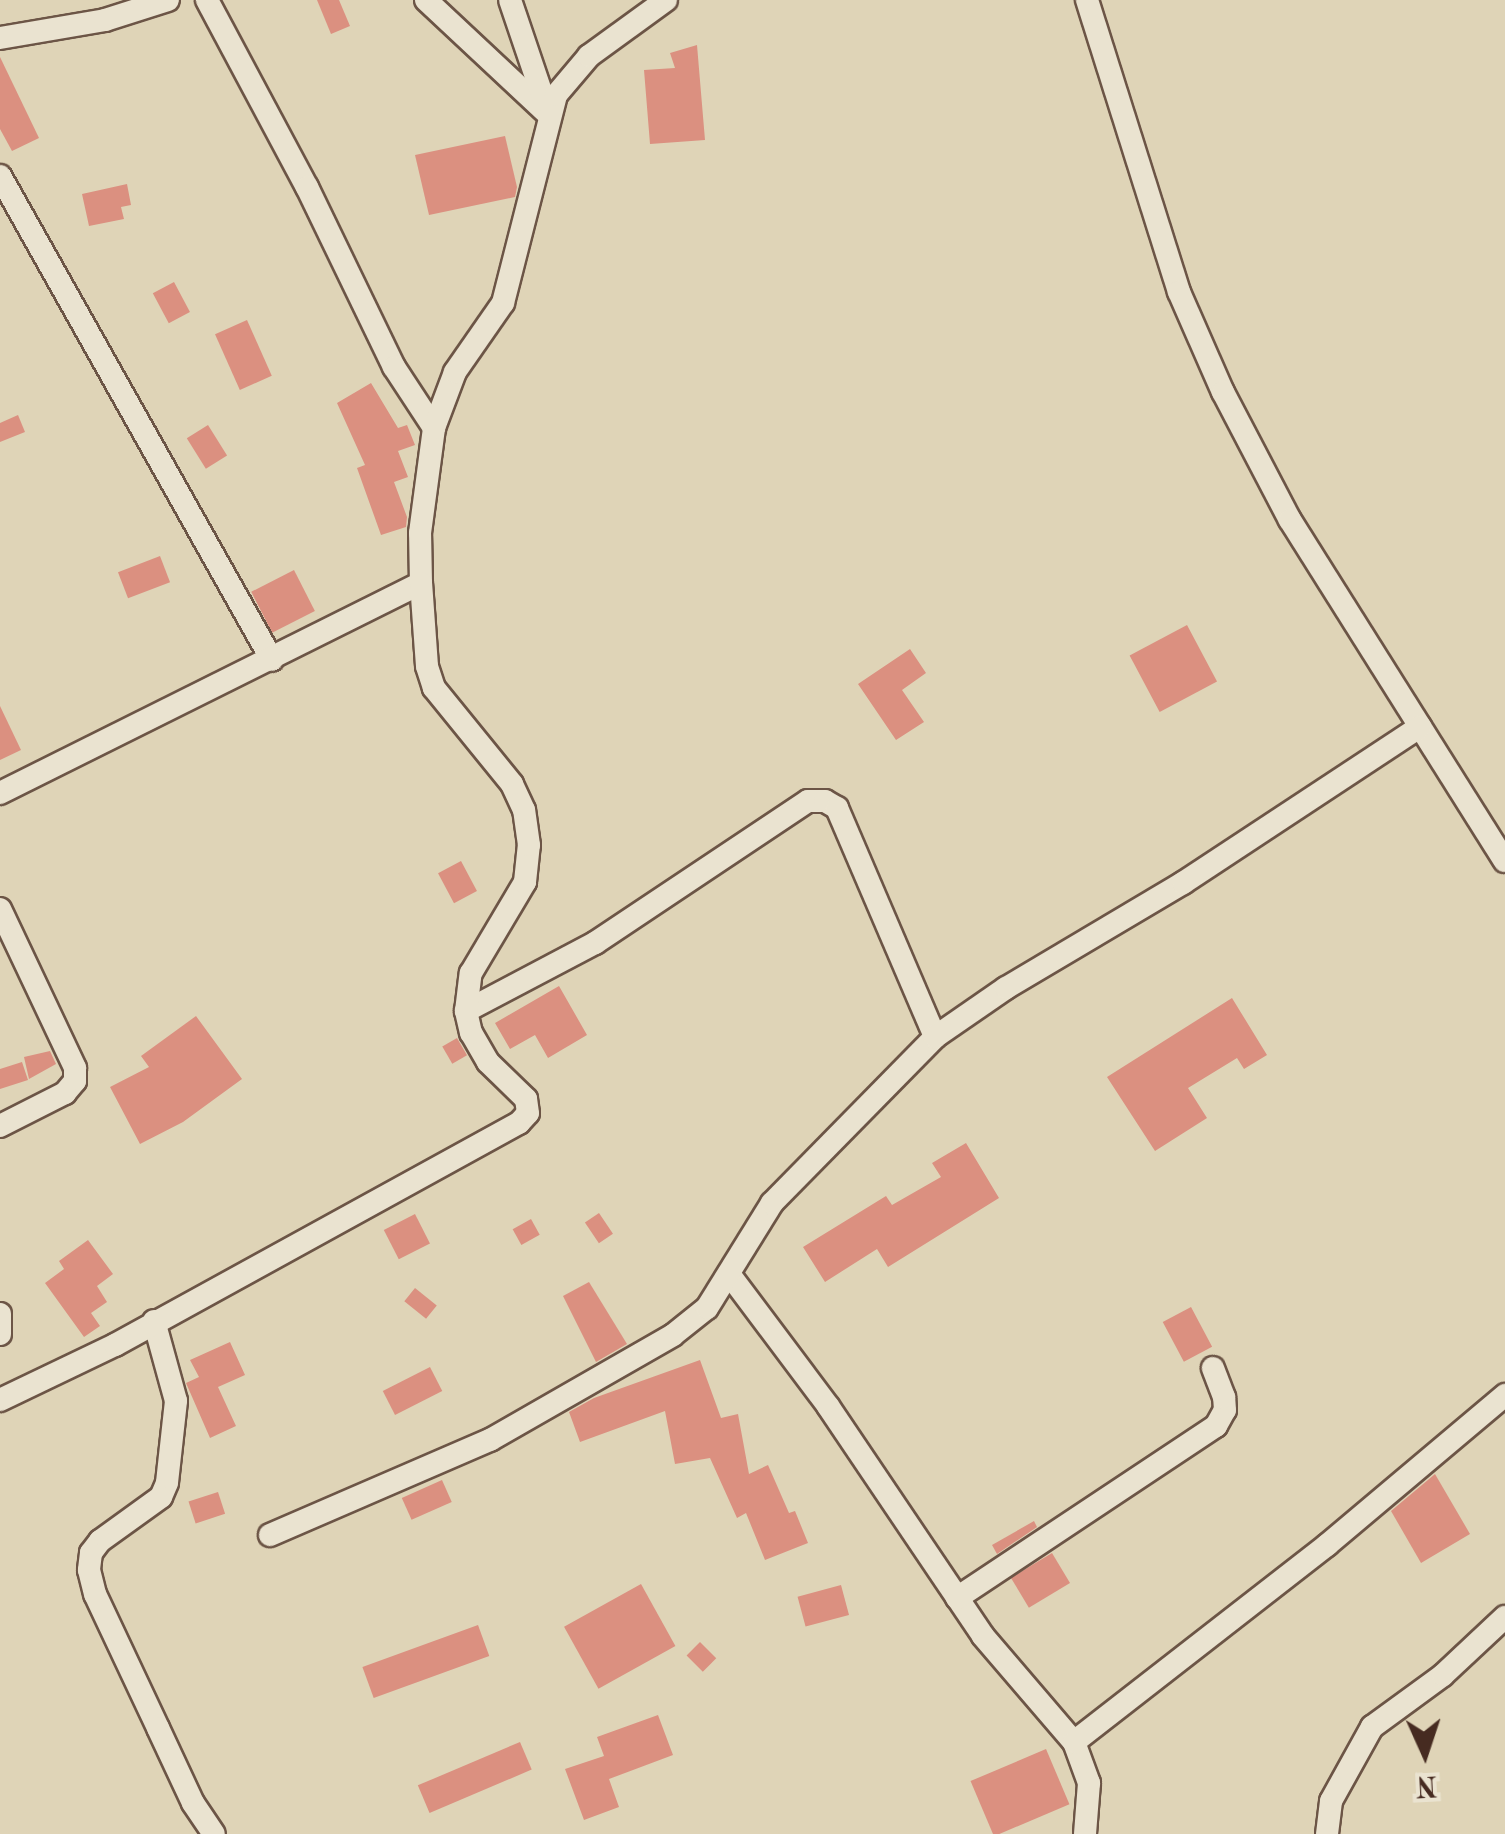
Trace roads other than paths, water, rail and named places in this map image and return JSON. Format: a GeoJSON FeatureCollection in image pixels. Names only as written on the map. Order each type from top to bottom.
{"type":"FeatureCollection","features":[{"type":"Feature","properties":{"kind":"street"},"geometry":{"type":"LineString","coordinates":[[0,38],[106,20],[168,0]]}},
{"type":"Feature","properties":{"kind":"street"},"geometry":{"type":"LineString","coordinates":[[207,0],[307,187],[394,367],[434,428]]}},
{"type":"Feature","properties":{"kind":"street"},"geometry":{"type":"LineString","coordinates":[[426,0],[549,116]]}},
{"type":"Feature","properties":{"kind":"street"},"geometry":{"type":"LineString","coordinates":[[510,0],[549,116]]}},
{"type":"Feature","properties":{"kind":"street"},"geometry":{"type":"LineString","coordinates":[[0,1400],[115,1345],[519,1123],[528,1113],[526,1099],[488,1062],[470,1033],[466,1011],[471,973],[525,882],[529,844],[524,810],[512,784],[434,688],[427,666],[420,532],[434,428],[455,372],[503,303],[549,116],[568,76],[666,0]]}},
{"type":"Feature","properties":{"kind":"street"},"geometry":{"type":"LineString","coordinates":[[1087,0],[1180,292],[1222,392],[1290,520],[1505,861]]}},
{"type":"Feature","properties":{"kind":"street"},"geometry":{"type":"LineString","coordinates":[[0,176],[272,660]]}},
{"type":"Feature","properties":{"kind":"street"},"geometry":{"type":"LineString","coordinates":[[0,794],[421,583]]}},
{"type":"Feature","properties":{"kind":"street"},"geometry":{"type":"LineString","coordinates":[[270,1534],[490,1440],[684,1326],[707,1308],[772,1203],[934,1037],[1006,988],[1183,883],[1420,726]]}},
{"type":"Feature","properties":{"kind":"street"},"geometry":{"type":"LineString","coordinates":[[466,1011],[595,942],[808,800],[825,801],[837,808],[934,1037]]}},
{"type":"Feature","properties":{"kind":"street"},"geometry":{"type":"LineString","coordinates":[[0,909],[76,1068],[75,1081],[65,1093],[0,1126]]}},
{"type":"Feature","properties":{"kind":"street"},"geometry":{"type":"LineString","coordinates":[[729,1274],[828,1406],[957,1598],[1026,1692],[1074,1742],[1089,1783],[1085,1834]]}},
{"type":"Feature","properties":{"kind":"street"},"geometry":{"type":"LineString","coordinates":[[0,1314],[0,1334]]}},
{"type":"Feature","properties":{"kind":"street"},"geometry":{"type":"LineString","coordinates":[[154,1321],[176,1401],[168,1483],[161,1497],[100,1542],[91,1553],[90,1570],[95,1594],[165,1743],[214,1834]]}},
{"type":"Feature","properties":{"kind":"street"},"geometry":{"type":"LineString","coordinates":[[957,1598],[1216,1426],[1224,1410],[1224,1397],[1213,1368]]}},
{"type":"Feature","properties":{"kind":"street"},"geometry":{"type":"LineString","coordinates":[[1074,1742],[1327,1545],[1505,1394]]}},
{"type":"Feature","properties":{"kind":"street"},"geometry":{"type":"LineString","coordinates":[[1321,1831],[1332,1801],[1372,1727],[1443,1675],[1505,1617]]}}]}
